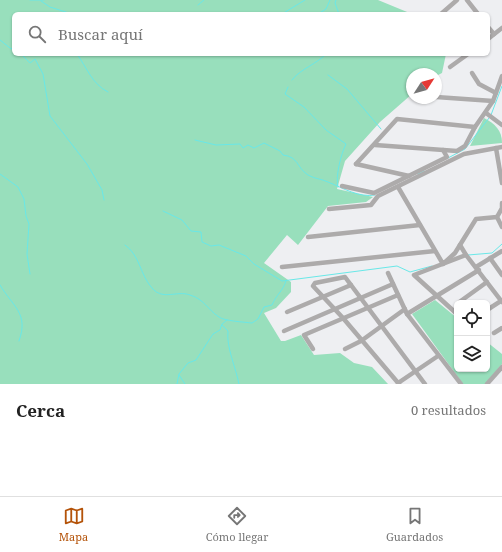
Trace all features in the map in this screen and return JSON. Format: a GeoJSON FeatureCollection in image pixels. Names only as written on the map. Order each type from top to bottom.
{"type":"FeatureCollection","features":[{"type":"Feature","properties":{"kind":"street"},"geometry":{"type":"LineString","coordinates":[[443,12],[457,0]]}},
{"type":"Feature","properties":{"kind":"street"},"geometry":{"type":"LineString","coordinates":[[467,0],[476,12]]}},
{"type":"Feature","properties":{"kind":"street"},"geometry":{"type":"LineString","coordinates":[[490,37],[502,28]]}},
{"type":"Feature","properties":{"kind":"street"},"geometry":{"type":"LineString","coordinates":[[490,29],[494,34]]}},
{"type":"Feature","properties":{"kind":"street"},"geometry":{"type":"LineString","coordinates":[[450,67],[465,56]]}},
{"type":"Feature","properties":{"kind":"street"},"geometry":{"type":"LineString","coordinates":[[472,73],[479,84],[496,93]]}},
{"type":"Feature","properties":{"kind":"street"},"geometry":{"type":"LineString","coordinates":[[374,145],[457,151],[465,146],[475,127],[486,113],[493,101],[502,76]]}},
{"type":"Feature","properties":{"kind":"street"},"geometry":{"type":"LineString","coordinates":[[442,97],[493,101]]}},
{"type":"Feature","properties":{"kind":"street"},"geometry":{"type":"LineString","coordinates":[[486,113],[502,125]]}},
{"type":"Feature","properties":{"kind":"street"},"geometry":{"type":"LineString","coordinates":[[414,178],[356,164],[397,119],[475,127]]}},
{"type":"Feature","properties":{"kind":"street"},"geometry":{"type":"LineString","coordinates":[[329,209],[371,204],[378,196],[464,154],[502,147]]}},
{"type":"Feature","properties":{"kind":"street"},"geometry":{"type":"LineString","coordinates":[[496,148],[502,183]]}},
{"type":"Feature","properties":{"kind":"street"},"geometry":{"type":"LineString","coordinates":[[342,186],[374,193],[447,157],[444,150]]}},
{"type":"Feature","properties":{"kind":"street"},"geometry":{"type":"LineString","coordinates":[[398,187],[443,264]]}},
{"type":"Feature","properties":{"kind":"street"},"geometry":{"type":"LineString","coordinates":[[502,204],[497,217],[502,228]]}},
{"type":"Feature","properties":{"kind":"street"},"geometry":{"type":"LineString","coordinates":[[443,264],[455,253],[476,219],[497,217]]}},
{"type":"Feature","properties":{"kind":"street"},"geometry":{"type":"LineString","coordinates":[[308,237],[420,225]]}},
{"type":"Feature","properties":{"kind":"street"},"geometry":{"type":"LineString","coordinates":[[460,245],[502,302],[490,308]]}},
{"type":"Feature","properties":{"kind":"street"},"geometry":{"type":"LineString","coordinates":[[282,267],[435,251]]}},
{"type":"Feature","properties":{"kind":"street"},"geometry":{"type":"LineString","coordinates":[[345,349],[361,341],[381,326],[406,311],[435,296],[502,251]]}},
{"type":"Feature","properties":{"kind":"street"},"geometry":{"type":"LineString","coordinates":[[454,311],[435,296],[414,275],[466,255]]}},
{"type":"Feature","properties":{"kind":"street"},"geometry":{"type":"LineString","coordinates":[[490,258],[502,275]]}},
{"type":"Feature","properties":{"kind":"street"},"geometry":{"type":"LineString","coordinates":[[388,273],[406,311],[438,356],[461,384]]}},
{"type":"Feature","properties":{"kind":"street"},"geometry":{"type":"LineString","coordinates":[[425,384],[416,371],[345,277],[318,282],[313,286],[343,318],[398,384],[416,371],[438,356]]}},
{"type":"Feature","properties":{"kind":"street"},"geometry":{"type":"LineString","coordinates":[[461,300],[487,282]]}},
{"type":"Feature","properties":{"kind":"street"},"geometry":{"type":"LineString","coordinates":[[284,331],[393,284]]}},
{"type":"Feature","properties":{"kind":"street"},"geometry":{"type":"LineString","coordinates":[[287,312],[351,285]]}},
{"type":"Feature","properties":{"kind":"street"},"geometry":{"type":"LineString","coordinates":[[313,349],[304,335],[398,296]]}},
{"type":"Feature","properties":{"kind":"street"},"geometry":{"type":"LineString","coordinates":[[450,308],[454,305]]}},
{"type":"Feature","properties":{"kind":"street"},"geometry":{"type":"LineString","coordinates":[[494,333],[502,328]]}},
{"type":"Feature","properties":{"kind":"street"},"geometry":{"type":"LineString","coordinates":[[494,384],[488,382],[502,367]]}},
{"type":"Feature","properties":{"kind":"green space"},"geometry":{"type":"Polygon","coordinates":[[[0,0],[378,0],[407,12],[12,12],[12,56],[446,56],[442,73],[442,68],[406,68],[406,99],[380,122],[345,161],[337,189],[373,197],[366,202],[328,206],[298,245],[287,235],[264,263],[291,282],[291,292],[276,308],[264,313],[281,341],[301,335],[314,355],[340,353],[354,363],[372,367],[388,384],[0,384],[0,0]]]}},
{"type":"Feature","properties":{"kind":"green space"},"geometry":{"type":"Polygon","coordinates":[[[484,118],[497,128],[501,134],[502,143],[470,146],[484,118]]]}},
{"type":"Feature","properties":{"kind":"green space"},"geometry":{"type":"Polygon","coordinates":[[[435,300],[454,316],[454,372],[412,314],[435,300]]]}},
{"type":"Feature","properties":{"kind":"green space"},"geometry":{"type":"Polygon","coordinates":[[[490,344],[502,354],[502,364],[485,384],[463,384],[454,372],[490,372],[490,344]]]}},
{"type":"Feature","properties":{"kind":"waterway"},"geometry":{"type":"LineString","coordinates":[[30,0],[44,0]]}},
{"type":"Feature","properties":{"kind":"waterway"},"geometry":{"type":"LineString","coordinates":[[198,5],[204,0]]}},
{"type":"Feature","properties":{"kind":"waterway"},"geometry":{"type":"LineString","coordinates":[[285,12],[305,0]]}},
{"type":"Feature","properties":{"kind":"waterway"},"geometry":{"type":"LineString","coordinates":[[321,12],[326,9],[330,0]]}},
{"type":"Feature","properties":{"kind":"waterway"},"geometry":{"type":"LineString","coordinates":[[336,0],[335,3],[338,12]]}},
{"type":"Feature","properties":{"kind":"waterway"},"geometry":{"type":"LineString","coordinates":[[41,1],[50,7],[66,12]]}},
{"type":"Feature","properties":{"kind":"waterway"},"geometry":{"type":"LineString","coordinates":[[0,40],[12,49]]}},
{"type":"Feature","properties":{"kind":"waterway"},"geometry":{"type":"LineString","coordinates":[[23,56],[30,63],[35,59],[43,74],[50,116],[87,164],[102,190],[104,200]]}},
{"type":"Feature","properties":{"kind":"waterway"},"geometry":{"type":"LineString","coordinates":[[78,56],[98,85],[108,92]]}},
{"type":"Feature","properties":{"kind":"waterway"},"geometry":{"type":"LineString","coordinates":[[292,80],[295,76],[324,56]]}},
{"type":"Feature","properties":{"kind":"waterway"},"geometry":{"type":"LineString","coordinates":[[328,75],[347,89],[381,129]]}},
{"type":"Feature","properties":{"kind":"waterway"},"geometry":{"type":"LineString","coordinates":[[491,115],[502,86]]}},
{"type":"Feature","properties":{"kind":"waterway"},"geometry":{"type":"LineString","coordinates":[[288,87],[285,94],[304,107],[326,130],[346,144],[339,166],[337,177],[338,187]]}},
{"type":"Feature","properties":{"kind":"waterway"},"geometry":{"type":"LineString","coordinates":[[448,158],[465,149],[489,118]]}},
{"type":"Feature","properties":{"kind":"waterway"},"geometry":{"type":"LineString","coordinates":[[195,140],[216,145],[240,144],[243,148],[248,145],[254,148],[264,143],[280,151],[283,155],[295,160],[308,175],[357,194],[369,196],[375,195]]}},
{"type":"Feature","properties":{"kind":"waterway"},"geometry":{"type":"LineString","coordinates":[[418,174],[424,171]]}},
{"type":"Feature","properties":{"kind":"waterway"},"geometry":{"type":"LineString","coordinates":[[0,174],[18,187],[24,199],[26,216],[29,224],[27,254],[30,274]]}},
{"type":"Feature","properties":{"kind":"waterway"},"geometry":{"type":"LineString","coordinates":[[163,211],[182,220],[191,231],[201,232],[202,242],[211,246],[219,245],[246,256],[254,264],[282,281],[397,266],[410,272],[432,266]]}},
{"type":"Feature","properties":{"kind":"waterway"},"geometry":{"type":"LineString","coordinates":[[468,255],[492,253],[502,244]]}},
{"type":"Feature","properties":{"kind":"waterway"},"geometry":{"type":"LineString","coordinates":[[125,245],[134,254],[148,283],[156,292],[165,295],[190,295],[199,299],[215,314],[225,319],[252,323],[258,319],[264,307],[272,305],[286,281]]}},
{"type":"Feature","properties":{"kind":"waterway"},"geometry":{"type":"LineString","coordinates":[[0,285],[21,317],[22,331],[19,341]]}},
{"type":"Feature","properties":{"kind":"waterway"},"geometry":{"type":"LineString","coordinates":[[177,384],[179,374],[188,363],[196,360],[213,334],[220,330],[222,324],[227,320]]}},
{"type":"Feature","properties":{"kind":"waterway"},"geometry":{"type":"LineString","coordinates":[[222,325],[228,331],[228,344],[239,384]]}},
{"type":"Feature","properties":{"kind":"waterway"},"geometry":{"type":"LineString","coordinates":[[179,375],[185,384]]}}]}
